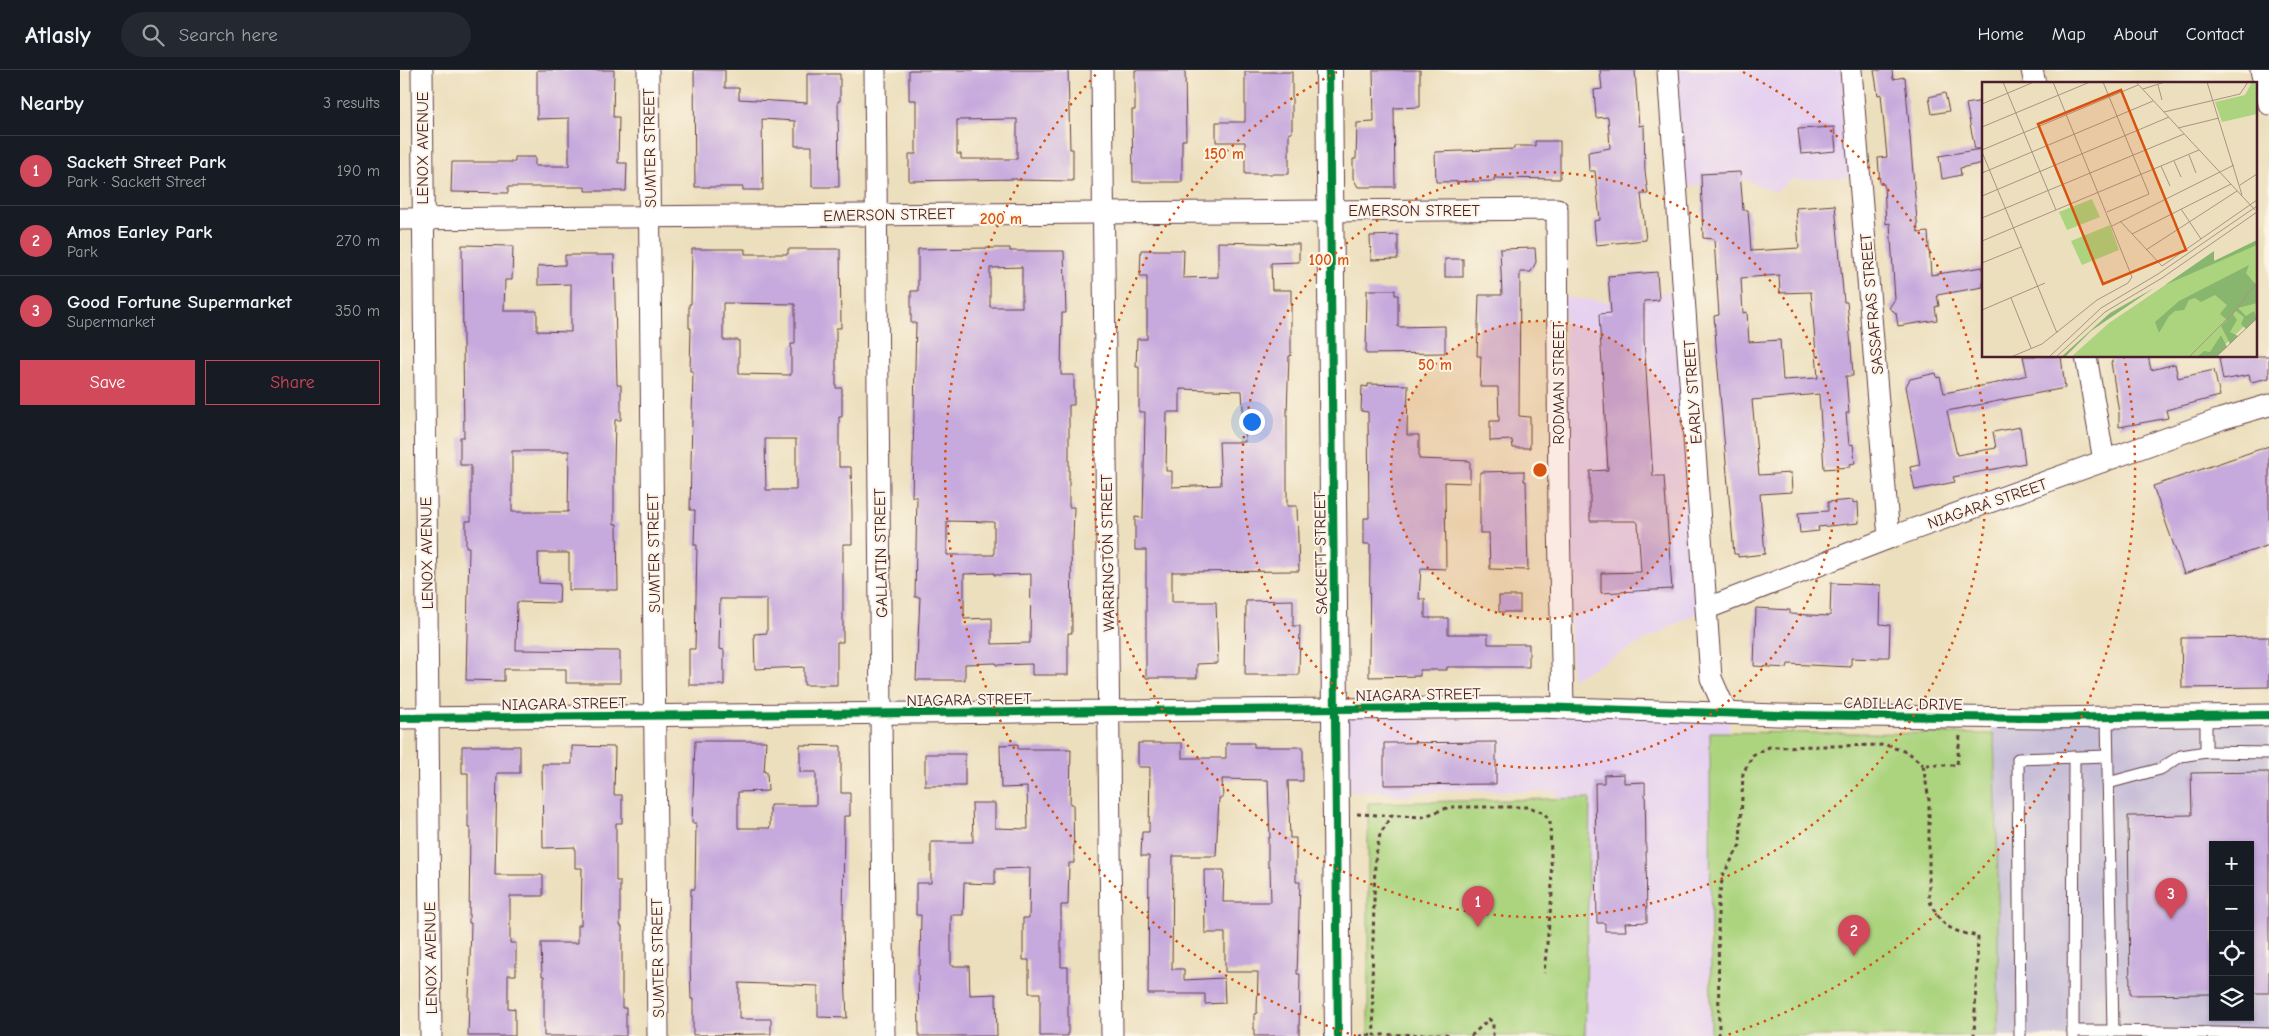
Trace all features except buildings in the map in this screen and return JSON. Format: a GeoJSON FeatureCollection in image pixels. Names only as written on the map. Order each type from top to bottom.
{"type":"FeatureCollection","features":[{"type":"Feature","properties":{"kind":"street","name":"LENOX AVENUE"},"geometry":{"type":"LineString","coordinates":[[422,70],[431,1036]]}},
{"type":"Feature","properties":{"kind":"street","name":"SUMTER STREET"},"geometry":{"type":"LineString","coordinates":[[648,70],[658,1036]]}},
{"type":"Feature","properties":{"kind":"street","name":"GALLATIN STREET"},"geometry":{"type":"LineString","coordinates":[[875,70],[884,1036]]}},
{"type":"Feature","properties":{"kind":"street","name":"WARRINGTON STREET"},"geometry":{"type":"LineString","coordinates":[[1102,70],[1112,1036]]}},
{"type":"Feature","properties":{"kind":"street","name":"SACKETT STREET"},"geometry":{"type":"LineString","coordinates":[[1330,70],[1338,1036]]}},
{"type":"Feature","properties":{"kind":"street","name":"EARLY STREET"},"geometry":{"type":"LineString","coordinates":[[1668,70],[1708,608],[1711,678],[1726,712]]}},
{"type":"Feature","properties":{"kind":"street","name":"SASSAFRAS STREET"},"geometry":{"type":"LineString","coordinates":[[1851,70],[1889,538]]}},
{"type":"Feature","properties":{"kind":"street"},"geometry":{"type":"LineString","coordinates":[[2261,70],[2269,104]]}},
{"type":"Feature","properties":{"kind":"street","name":"EMERSON STREET"},"geometry":{"type":"LineString","coordinates":[[400,219],[1558,209]]}},
{"type":"Feature","properties":{"kind":"street","name":"RODMAN STREET"},"geometry":{"type":"LineString","coordinates":[[1558,209],[1559,520],[1563,708]]}},
{"type":"Feature","properties":{"kind":"street"},"geometry":{"type":"LineString","coordinates":[[2086,358],[2104,461]]}},
{"type":"Feature","properties":{"kind":"street","name":"NIAGARA STREET"},"geometry":{"type":"LineString","coordinates":[[1708,608],[1889,538],[2221,419],[2269,406]]}},
{"type":"Feature","properties":{"kind":"street","name":"NIAGARA STREET"},"geometry":{"type":"LineString","coordinates":[[400,718],[1537,707]]}},
{"type":"Feature","properties":{"kind":"street","name":"CADILLAC DRIVE"},"geometry":{"type":"LineString","coordinates":[[1537,707],[1778,715],[2107,718],[2269,715]]}},
{"type":"Feature","properties":{"kind":"lane"},"geometry":{"type":"LineString","coordinates":[[2206,716],[2206,752]]}},
{"type":"Feature","properties":{"kind":"lane"},"geometry":{"type":"LineString","coordinates":[[2107,718],[2113,1031]]}},
{"type":"Feature","properties":{"kind":"lane"},"geometry":{"type":"LineString","coordinates":[[2108,783],[2160,769],[2181,756],[2206,752],[2269,753]]}},
{"type":"Feature","properties":{"kind":"lane"},"geometry":{"type":"LineString","coordinates":[[2020,1036],[2018,758],[2107,756]]}},
{"type":"Feature","properties":{"kind":"lane"},"geometry":{"type":"LineString","coordinates":[[2074,757],[2073,1033],[2113,1031],[2269,1034]]}},
{"type":"Feature","properties":{"kind":"path"},"geometry":{"type":"LineString","coordinates":[[1923,765],[1957,765],[1960,733]]}},
{"type":"Feature","properties":{"kind":"path"},"geometry":{"type":"LineString","coordinates":[[1719,1036],[1718,903],[1723,875],[1740,845],[1743,773],[1753,755],[1770,747],[1886,745],[1909,753],[1923,765],[1929,800],[1929,899],[1933,909],[1950,930],[1978,936],[1974,1036]]}},
{"type":"Feature","properties":{"kind":"path"},"geometry":{"type":"LineString","coordinates":[[1336,814],[1393,814],[1422,817],[1450,807],[1529,807],[1544,813],[1550,821],[1552,894],[1544,973]]}},
{"type":"Feature","properties":{"kind":"path"},"geometry":{"type":"LineString","coordinates":[[1374,1035],[1372,984],[1375,860],[1380,834],[1393,814]]}},
{"type":"Feature","properties":{"kind":"path"},"geometry":{"type":"LineString","coordinates":[[1471,1036],[1489,1019],[1493,1023],[1493,1036]]}},
{"type":"Feature","properties":{"kind":"path"},"geometry":{"type":"LineString","coordinates":[[1353,1036],[1453,1036]]}},
{"type":"Feature","properties":{"kind":"shaded area"},"geometry":{"type":"Polygon","coordinates":[[[1667,70],[1855,70],[1859,177],[1791,180],[1775,192],[1748,180],[1678,187],[1667,70]]]}},
{"type":"Feature","properties":{"kind":"shaded area"},"geometry":{"type":"Polygon","coordinates":[[[1682,289],[1699,612],[1572,679],[1564,297],[1610,302],[1682,289]]]}},
{"type":"Feature","properties":{"kind":"shaded area"},"geometry":{"type":"Polygon","coordinates":[[[1345,708],[1730,711],[1725,840],[1711,916],[1708,944],[1714,962],[1709,979],[1710,1012],[1716,1029],[1714,1036],[1552,1036],[1557,792],[1452,790],[1420,792],[1404,797],[1380,792],[1343,791],[1345,708]]]}},
{"type":"Feature","properties":{"kind":"shaded area"},"geometry":{"type":"Polygon","coordinates":[[[2269,712],[2269,1036],[1985,1036],[1988,1013],[1992,717],[2269,712]]]}},
{"type":"Feature","properties":{"kind":"green space"},"geometry":{"type":"Polygon","coordinates":[[[1710,732],[1994,734],[1998,876],[1998,1036],[1711,1036],[1710,732]]]}},
{"type":"Feature","properties":{"kind":"green space"},"geometry":{"type":"Polygon","coordinates":[[[1590,798],[1585,1036],[1368,1036],[1368,803],[1590,798]]]}},
{"type":"Feature","properties":{"kind":"cycle path"},"geometry":{"type":"LineString","coordinates":[[1329,70],[1338,1036]]}},
{"type":"Feature","properties":{"kind":"cycle path"},"geometry":{"type":"LineString","coordinates":[[400,718],[1537,707],[1778,715],[2038,718],[2269,715]]}},
{"type":"Feature","properties":{"kind":"place","name":"Good Fortune Supermarket"},"geometry":{"type":"Point","coordinates":[2171,919]}},
{"type":"Feature","properties":{"kind":"place","name":"Sackett Street Park"},"geometry":{"type":"Point","coordinates":[1478,927]}},
{"type":"Feature","properties":{"kind":"place","name":"Amos Earley Park"},"geometry":{"type":"Point","coordinates":[1854,956]}}]}
